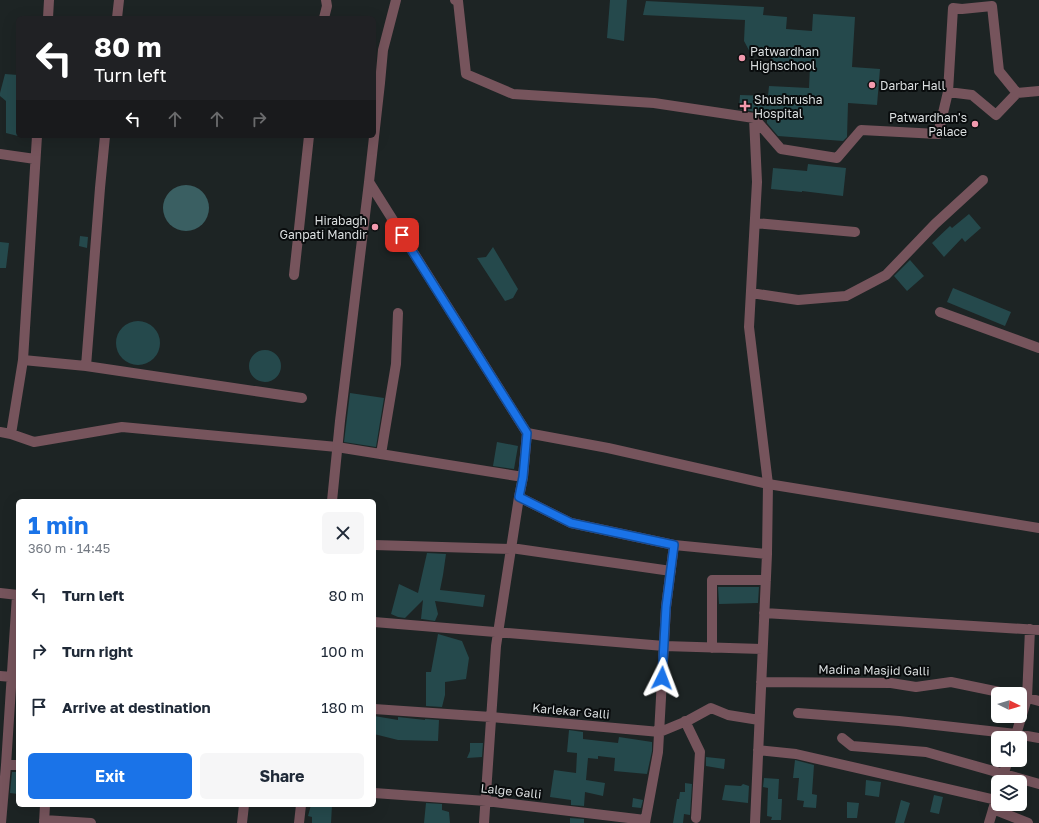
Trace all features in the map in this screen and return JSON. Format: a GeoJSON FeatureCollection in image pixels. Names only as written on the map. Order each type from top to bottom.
{"type":"FeatureCollection","features":[{"type":"Feature","properties":{"kind":"street"},"geometry":{"type":"LineString","coordinates":[[48,16],[50,0]]}},
{"type":"Feature","properties":{"kind":"street"},"geometry":{"type":"LineString","coordinates":[[118,16],[119,0]]}},
{"type":"Feature","properties":{"kind":"street"},"geometry":{"type":"LineString","coordinates":[[324,16],[326,0]]}},
{"type":"Feature","properties":{"kind":"street"},"geometry":{"type":"LineString","coordinates":[[376,119],[383,50],[396,0]]}},
{"type":"Feature","properties":{"kind":"street"},"geometry":{"type":"LineString","coordinates":[[455,0],[458,1],[466,74],[513,94],[654,103],[754,118],[781,149],[837,158],[860,130],[938,134],[948,92],[953,8],[962,9],[992,6],[999,71],[1017,93]]}},
{"type":"Feature","properties":{"kind":"street"},"geometry":{"type":"LineString","coordinates":[[948,92],[972,95],[996,115],[1017,93],[1039,91]]}},
{"type":"Feature","properties":{"kind":"street"},"geometry":{"type":"LineString","coordinates":[[754,118],[756,182],[750,327],[768,484],[767,554],[759,720],[756,823]]}},
{"type":"Feature","properties":{"kind":"street"},"geometry":{"type":"LineString","coordinates":[[11,434],[23,360],[37,138]]}},
{"type":"Feature","properties":{"kind":"street"},"geometry":{"type":"LineString","coordinates":[[86,366],[105,138]]}},
{"type":"Feature","properties":{"kind":"street"},"geometry":{"type":"LineString","coordinates":[[294,275],[309,138]]}},
{"type":"Feature","properties":{"kind":"street"},"geometry":{"type":"LineString","coordinates":[[332,499],[374,138]]}},
{"type":"Feature","properties":{"kind":"street"},"geometry":{"type":"LineString","coordinates":[[0,154],[35,160]]}},
{"type":"Feature","properties":{"kind":"street"},"geometry":{"type":"LineString","coordinates":[[751,293],[798,300],[846,296],[886,274],[935,224],[983,180]]}},
{"type":"Feature","properties":{"kind":"street"},"geometry":{"type":"LineString","coordinates":[[369,182],[527,433],[523,477],[496,646],[484,823]]}},
{"type":"Feature","properties":{"kind":"street"},"geometry":{"type":"LineString","coordinates":[[755,223],[855,232]]}},
{"type":"Feature","properties":{"kind":"street"},"geometry":{"type":"LineString","coordinates":[[940,312],[1039,348]]}},
{"type":"Feature","properties":{"kind":"street"},"geometry":{"type":"LineString","coordinates":[[381,454],[396,364],[398,313]]}},
{"type":"Feature","properties":{"kind":"street"},"geometry":{"type":"LineString","coordinates":[[23,360],[86,366],[302,398]]}},
{"type":"Feature","properties":{"kind":"street"},"geometry":{"type":"LineString","coordinates":[[0,432],[34,442],[122,427],[337,447],[523,477]]}},
{"type":"Feature","properties":{"kind":"street"},"geometry":{"type":"LineString","coordinates":[[527,433],[608,448],[768,484],[1039,528]]}},
{"type":"Feature","properties":{"kind":"street"},"geometry":{"type":"LineString","coordinates":[[519,497],[571,523],[674,545],[767,554]]}},
{"type":"Feature","properties":{"kind":"street"},"geometry":{"type":"LineString","coordinates":[[376,545],[511,548],[671,571]]}},
{"type":"Feature","properties":{"kind":"street"},"geometry":{"type":"LineString","coordinates":[[645,821],[658,752],[666,607],[674,545]]}},
{"type":"Feature","properties":{"kind":"street"},"geometry":{"type":"LineString","coordinates":[[712,648],[712,580],[766,580]]}},
{"type":"Feature","properties":{"kind":"street"},"geometry":{"type":"LineString","coordinates":[[0,593],[16,595]]}},
{"type":"Feature","properties":{"kind":"street"},"geometry":{"type":"LineString","coordinates":[[764,613],[1034,629],[1025,687]]}},
{"type":"Feature","properties":{"kind":"street"},"geometry":{"type":"LineString","coordinates":[[1,823],[6,765],[4,739],[12,677],[16,622]]}},
{"type":"Feature","properties":{"kind":"street"},"geometry":{"type":"LineString","coordinates":[[376,622],[664,646],[762,649]]}},
{"type":"Feature","properties":{"kind":"street"},"geometry":{"type":"LineString","coordinates":[[0,676],[12,677]]}},
{"type":"Feature","properties":{"kind":"street","name":"Madina Masjid Galli"},"geometry":{"type":"LineString","coordinates":[[761,682],[891,683],[916,687],[951,682],[991,690]]}},
{"type":"Feature","properties":{"kind":"street"},"geometry":{"type":"LineString","coordinates":[[1027,698],[1039,702]]}},
{"type":"Feature","properties":{"kind":"street","name":"Karlekar Galli"},"geometry":{"type":"LineString","coordinates":[[376,709],[491,717],[660,732],[711,708],[728,715],[759,720]]}},
{"type":"Feature","properties":{"kind":"street"},"geometry":{"type":"LineString","coordinates":[[798,713],[899,721],[991,733]]}},
{"type":"Feature","properties":{"kind":"street"},"geometry":{"type":"LineString","coordinates":[[685,721],[700,752],[696,818]]}},
{"type":"Feature","properties":{"kind":"street"},"geometry":{"type":"LineString","coordinates":[[1027,737],[1039,738]]}},
{"type":"Feature","properties":{"kind":"street"},"geometry":{"type":"LineString","coordinates":[[842,738],[852,746],[926,752],[993,775]]}},
{"type":"Feature","properties":{"kind":"street"},"geometry":{"type":"LineString","coordinates":[[758,750],[796,754],[991,800]]}},
{"type":"Feature","properties":{"kind":"street"},"geometry":{"type":"LineString","coordinates":[[6,765],[16,765]]}},
{"type":"Feature","properties":{"kind":"street"},"geometry":{"type":"LineString","coordinates":[[1027,782],[1039,784]]}},
{"type":"Feature","properties":{"kind":"street","name":"Lalge Galli"},"geometry":{"type":"LineString","coordinates":[[376,793],[486,801],[645,821]]}},
{"type":"Feature","properties":{"kind":"street"},"geometry":{"type":"LineString","coordinates":[[45,807],[44,821],[91,823]]}},
{"type":"Feature","properties":{"kind":"street"},"geometry":{"type":"LineString","coordinates":[[242,823],[244,807]]}},
{"type":"Feature","properties":{"kind":"street"},"geometry":{"type":"LineString","coordinates":[[299,823],[301,807]]}},
{"type":"Feature","properties":{"kind":"street"},"geometry":{"type":"LineString","coordinates":[[989,823],[993,811]]}},
{"type":"Feature","properties":{"kind":"street"},"geometry":{"type":"LineString","coordinates":[[1011,811],[1028,823]]}},
{"type":"Feature","properties":{"kind":"water"},"geometry":{"type":"Polygon","coordinates":[[[181,185],[191,185],[199,189],[205,195],[209,203],[209,213],[205,221],[199,227],[191,231],[181,231],[173,227],[167,221],[163,213],[163,203],[167,195],[173,189],[181,185]]]}},
{"type":"Feature","properties":{"kind":"building"},"geometry":{"type":"Polygon","coordinates":[[[610,0],[627,0],[624,41],[607,38],[610,0]]]}},
{"type":"Feature","properties":{"kind":"building"},"geometry":{"type":"Polygon","coordinates":[[[646,1],[764,7],[763,15],[787,17],[786,29],[812,31],[813,14],[855,17],[852,67],[880,69],[877,105],[848,103],[847,137],[843,141],[778,136],[767,123],[767,118],[762,118],[756,112],[739,109],[740,95],[768,96],[769,86],[809,88],[810,66],[771,63],[772,54],[751,54],[744,41],[745,20],[643,15],[646,1]]]}},
{"type":"Feature","properties":{"kind":"building"},"geometry":{"type":"Polygon","coordinates":[[[5,74],[16,75],[16,136],[6,133],[6,101],[0,96],[5,74]]]}},
{"type":"Feature","properties":{"kind":"building"},"geometry":{"type":"Polygon","coordinates":[[[808,164],[846,168],[843,196],[771,189],[773,168],[807,171],[808,164]]]}},
{"type":"Feature","properties":{"kind":"building"},"geometry":{"type":"Polygon","coordinates":[[[969,214],[981,228],[965,242],[962,238],[944,257],[932,243],[950,226],[952,228],[969,214]]]}},
{"type":"Feature","properties":{"kind":"building"},"geometry":{"type":"Polygon","coordinates":[[[80,236],[88,237],[87,248],[79,246],[80,236]]]}},
{"type":"Feature","properties":{"kind":"building"},"geometry":{"type":"Polygon","coordinates":[[[0,242],[9,243],[6,268],[0,268],[0,242]]]}},
{"type":"Feature","properties":{"kind":"building"},"geometry":{"type":"Polygon","coordinates":[[[493,247],[518,289],[513,298],[505,301],[477,258],[486,257],[493,247]]]}},
{"type":"Feature","properties":{"kind":"building"},"geometry":{"type":"Polygon","coordinates":[[[910,260],[924,276],[907,291],[894,276],[910,260]]]}},
{"type":"Feature","properties":{"kind":"building"},"geometry":{"type":"Polygon","coordinates":[[[953,288],[1011,312],[1005,326],[947,302],[953,288]]]}},
{"type":"Feature","properties":{"kind":"building"},"geometry":{"type":"Polygon","coordinates":[[[142,321],[147,322],[154,327],[159,334],[159,352],[154,359],[147,364],[134,365],[129,364],[122,359],[117,352],[116,339],[117,334],[122,327],[129,322],[142,321]]]}},
{"type":"Feature","properties":{"kind":"building"},"geometry":{"type":"Polygon","coordinates":[[[262,350],[268,350],[278,357],[281,366],[280,372],[274,379],[268,382],[262,382],[252,375],[249,369],[249,363],[256,353],[262,350]]]}},
{"type":"Feature","properties":{"kind":"building"},"geometry":{"type":"Polygon","coordinates":[[[350,393],[384,398],[376,447],[344,442],[350,393]]]}},
{"type":"Feature","properties":{"kind":"building"},"geometry":{"type":"Polygon","coordinates":[[[497,442],[518,446],[514,469],[493,466],[497,442]]]}},
{"type":"Feature","properties":{"kind":"building"},"geometry":{"type":"Polygon","coordinates":[[[427,553],[446,554],[440,590],[485,595],[483,607],[435,601],[438,614],[435,621],[421,619],[423,600],[405,618],[391,614],[399,584],[418,593],[427,553]]]}},
{"type":"Feature","properties":{"kind":"building"},"geometry":{"type":"Polygon","coordinates":[[[718,587],[759,587],[758,603],[719,604],[718,587]]]}},
{"type":"Feature","properties":{"kind":"building"},"geometry":{"type":"Polygon","coordinates":[[[438,634],[462,641],[469,658],[466,679],[445,682],[445,695],[442,707],[426,706],[426,672],[431,672],[438,634]]]}},
{"type":"Feature","properties":{"kind":"building"},"geometry":{"type":"Polygon","coordinates":[[[376,716],[398,720],[398,717],[439,720],[438,741],[398,740],[376,734],[376,716]]]}},
{"type":"Feature","properties":{"kind":"building"},"geometry":{"type":"Polygon","coordinates":[[[569,730],[583,732],[583,739],[618,743],[619,737],[652,742],[652,751],[647,774],[614,771],[615,758],[598,756],[598,759],[588,758],[586,780],[605,783],[603,796],[585,792],[584,806],[571,805],[571,800],[550,797],[554,770],[576,773],[577,753],[567,752],[569,730]]]}},
{"type":"Feature","properties":{"kind":"building"},"geometry":{"type":"Polygon","coordinates":[[[470,743],[483,743],[482,757],[467,758],[470,751],[470,743]]]}},
{"type":"Feature","properties":{"kind":"building"},"geometry":{"type":"Polygon","coordinates":[[[706,757],[725,759],[724,769],[706,766],[706,757]]]}},
{"type":"Feature","properties":{"kind":"building"},"geometry":{"type":"Polygon","coordinates":[[[795,760],[814,765],[812,794],[817,795],[816,808],[803,807],[804,801],[797,800],[799,778],[793,778],[795,760]]]}},
{"type":"Feature","properties":{"kind":"building"},"geometry":{"type":"Polygon","coordinates":[[[12,772],[16,772],[16,794],[10,793],[12,772]]]}},
{"type":"Feature","properties":{"kind":"building"},"geometry":{"type":"Polygon","coordinates":[[[764,778],[779,779],[778,799],[782,799],[781,820],[771,820],[772,817],[767,816],[768,788],[763,787],[764,778]]]}},
{"type":"Feature","properties":{"kind":"building"},"geometry":{"type":"Polygon","coordinates":[[[866,780],[881,782],[879,797],[865,795],[866,780]]]}},
{"type":"Feature","properties":{"kind":"building"},"geometry":{"type":"Polygon","coordinates":[[[685,783],[692,784],[690,815],[684,814],[683,823],[673,823],[677,799],[679,799],[680,792],[685,792],[685,783]]]}},
{"type":"Feature","properties":{"kind":"building"},"geometry":{"type":"Polygon","coordinates":[[[743,784],[749,786],[748,803],[722,800],[725,785],[741,786],[743,784]]]}},
{"type":"Feature","properties":{"kind":"building"},"geometry":{"type":"Polygon","coordinates":[[[934,795],[943,797],[939,814],[930,812],[934,795]]]}},
{"type":"Feature","properties":{"kind":"building"},"geometry":{"type":"Polygon","coordinates":[[[633,798],[643,800],[641,808],[632,807],[633,798]]]}},
{"type":"Feature","properties":{"kind":"building"},"geometry":{"type":"Polygon","coordinates":[[[901,800],[910,803],[904,823],[895,823],[901,800]]]}},
{"type":"Feature","properties":{"kind":"building"},"geometry":{"type":"Polygon","coordinates":[[[847,802],[859,803],[857,818],[847,818],[847,802]]]}},
{"type":"Feature","properties":{"kind":"building"},"geometry":{"type":"Polygon","coordinates":[[[426,803],[442,804],[442,810],[449,812],[450,823],[424,823],[426,803]]]}},
{"type":"Feature","properties":{"kind":"building"},"geometry":{"type":"Polygon","coordinates":[[[310,807],[332,807],[331,823],[312,823],[312,817],[308,816],[310,807]]]}},
{"type":"Feature","properties":{"kind":"building"},"geometry":{"type":"Polygon","coordinates":[[[570,818],[584,819],[584,823],[570,823],[570,818]]]}},
{"type":"Feature","properties":{"kind":"place","name":"Patwardhan Highschool"},"geometry":{"type":"Point","coordinates":[742,58]}},
{"type":"Feature","properties":{"kind":"place","name":"Darbar Hall"},"geometry":{"type":"Point","coordinates":[872,85]}},
{"type":"Feature","properties":{"kind":"place","name":"Shushrusha Hospital"},"geometry":{"type":"Point","coordinates":[745,106]}},
{"type":"Feature","properties":{"kind":"place","name":"Patwardhan's Palace"},"geometry":{"type":"Point","coordinates":[975,124]}},
{"type":"Feature","properties":{"kind":"place","name":"Hirabagh Ganpati Mandir"},"geometry":{"type":"Point","coordinates":[375,227]}},
{"type":"Feature","properties":{"kind":"route"},"geometry":{"type":"LineString","coordinates":[[402,235],[527,433],[523,477],[519,497],[571,523],[674,545],[666,607],[662,678]]}}]}
